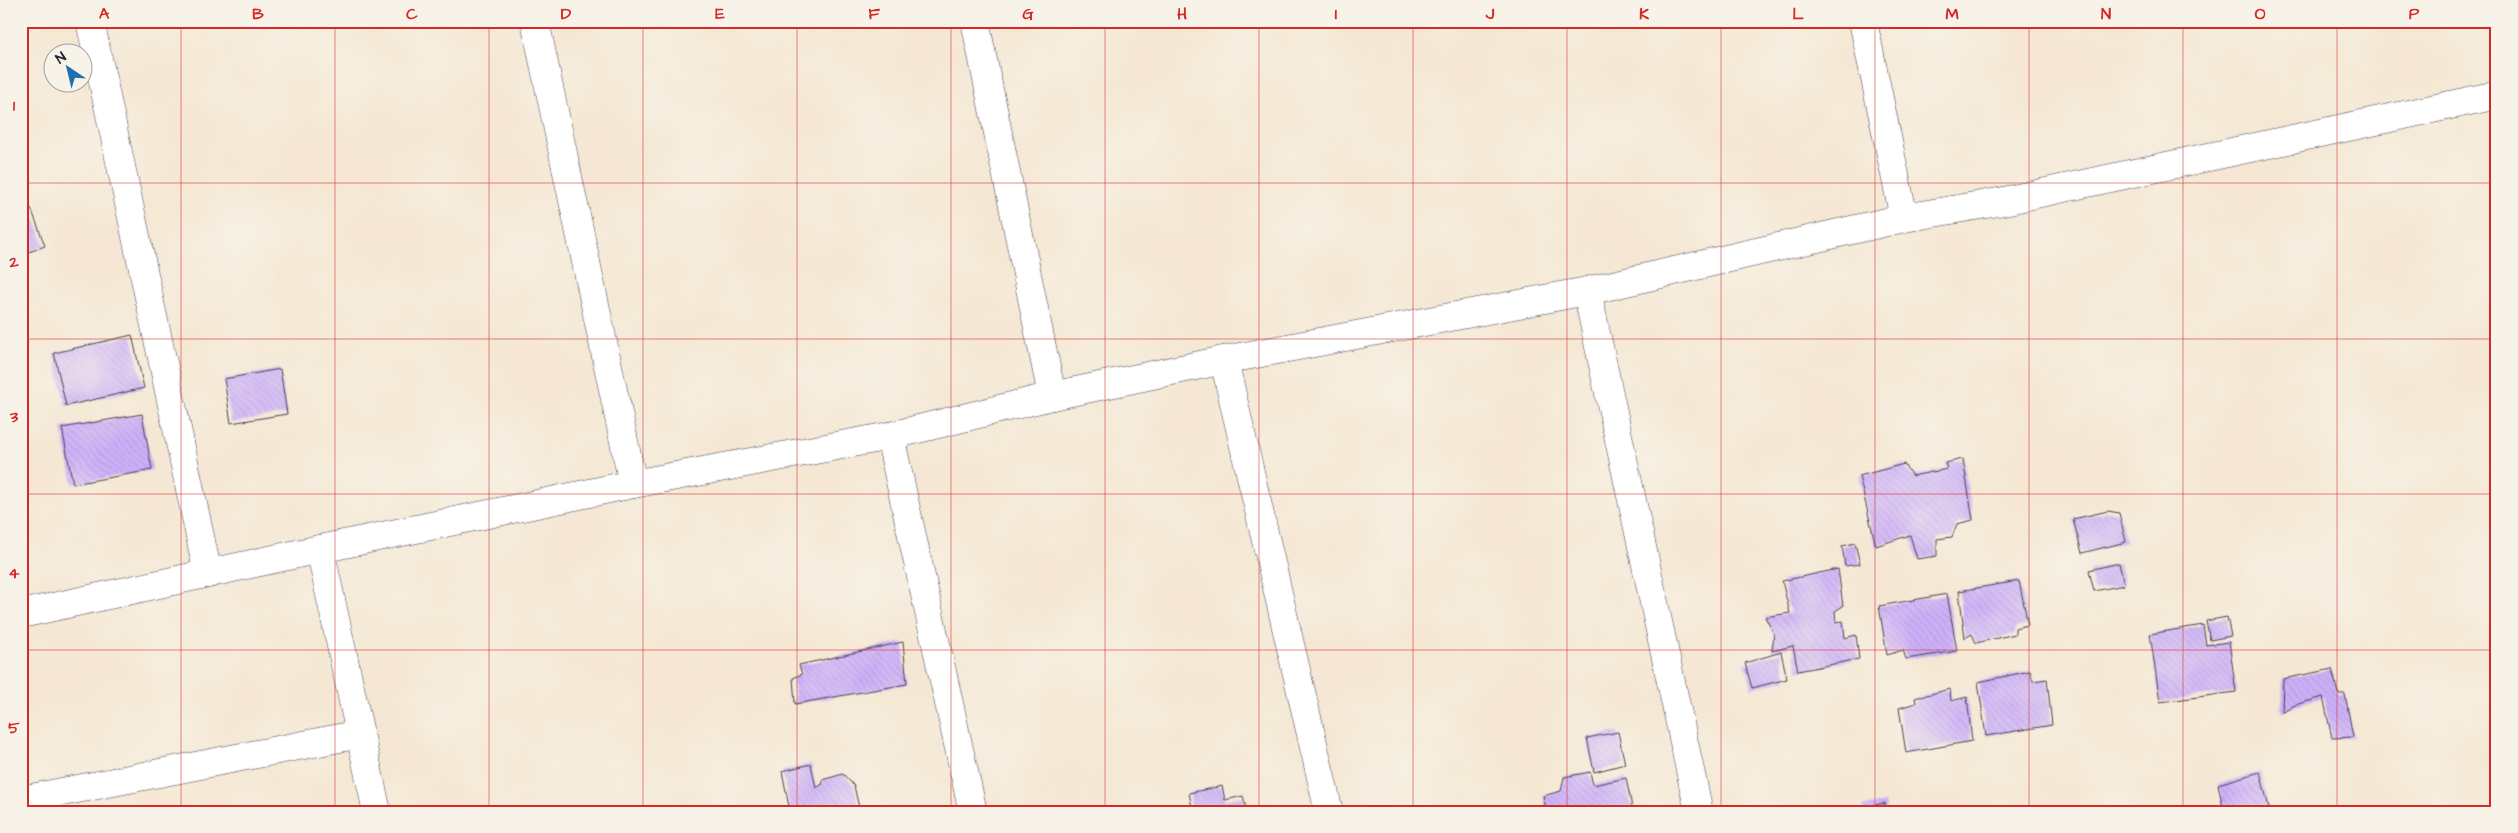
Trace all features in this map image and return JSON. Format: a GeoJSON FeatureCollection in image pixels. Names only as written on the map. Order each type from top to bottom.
{"type":"FeatureCollection","features":[{"type":"Feature","properties":{"kind":"street"},"geometry":{"type":"LineString","coordinates":[[90,21],[208,574]]}},
{"type":"Feature","properties":{"kind":"street"},"geometry":{"type":"LineString","coordinates":[[535,21],[634,484]]}},
{"type":"Feature","properties":{"kind":"street"},"geometry":{"type":"LineString","coordinates":[[975,21],[1052,396]]}},
{"type":"Feature","properties":{"kind":"street"},"geometry":{"type":"LineString","coordinates":[[1863,21],[1904,218]]}},
{"type":"Feature","properties":{"kind":"street"},"geometry":{"type":"LineString","coordinates":[[21,614],[320,549],[634,484],[890,436],[1052,396],[1224,360],[1587,291],[1904,218],[2013,199],[2497,95]]}},
{"type":"Feature","properties":{"kind":"street"},"geometry":{"type":"LineString","coordinates":[[1587,291],[1699,812]]}},
{"type":"Feature","properties":{"kind":"street"},"geometry":{"type":"LineString","coordinates":[[1224,360],[1329,812]]}},
{"type":"Feature","properties":{"kind":"street"},"geometry":{"type":"LineString","coordinates":[[890,436],[973,812]]}},
{"type":"Feature","properties":{"kind":"street"},"geometry":{"type":"LineString","coordinates":[[320,549],[377,812]]}},
{"type":"Feature","properties":{"kind":"street"},"geometry":{"type":"LineString","coordinates":[[21,800],[360,734]]}},
{"type":"Feature","properties":{"kind":"building"},"geometry":{"type":"Polygon","coordinates":[[[31,208],[45,246],[21,255],[21,211],[31,208]]]}},
{"type":"Feature","properties":{"kind":"building"},"geometry":{"type":"Polygon","coordinates":[[[132,335],[144,388],[66,406],[54,353],[132,335]]]}},
{"type":"Feature","properties":{"kind":"building"},"geometry":{"type":"Polygon","coordinates":[[[280,369],[287,414],[231,423],[224,379],[280,369]]]}},
{"type":"Feature","properties":{"kind":"building"},"geometry":{"type":"Polygon","coordinates":[[[142,414],[152,470],[73,484],[62,428],[142,414]]]}},
{"type":"Feature","properties":{"kind":"building"},"geometry":{"type":"Polygon","coordinates":[[[1963,459],[1973,520],[1957,524],[1952,537],[1937,539],[1937,556],[1917,559],[1910,535],[1876,546],[1859,476],[1904,464],[1912,476],[1947,469],[1945,463],[1963,459]]]}},
{"type":"Feature","properties":{"kind":"building"},"geometry":{"type":"Polygon","coordinates":[[[2108,511],[2119,513],[2126,542],[2082,553],[2073,519],[2108,511]]]}},
{"type":"Feature","properties":{"kind":"building"},"geometry":{"type":"Polygon","coordinates":[[[1855,543],[1860,564],[1845,566],[1842,546],[1855,543]]]}},
{"type":"Feature","properties":{"kind":"building"},"geometry":{"type":"Polygon","coordinates":[[[2119,563],[2124,585],[2094,591],[2089,570],[2119,563]]]}},
{"type":"Feature","properties":{"kind":"building"},"geometry":{"type":"Polygon","coordinates":[[[1838,569],[1843,606],[1835,611],[1836,622],[1843,621],[1845,638],[1856,635],[1859,659],[1798,671],[1793,646],[1772,651],[1774,634],[1765,617],[1790,613],[1782,581],[1838,569]]]}},
{"type":"Feature","properties":{"kind":"building"},"geometry":{"type":"Polygon","coordinates":[[[2019,581],[2028,625],[2015,628],[2015,634],[1976,643],[1972,634],[1965,638],[1959,591],[2019,581]]]}},
{"type":"Feature","properties":{"kind":"building"},"geometry":{"type":"Polygon","coordinates":[[[1947,594],[1957,651],[1906,659],[1903,650],[1887,655],[1879,606],[1947,594]]]}},
{"type":"Feature","properties":{"kind":"building"},"geometry":{"type":"Polygon","coordinates":[[[2227,617],[2231,636],[2210,640],[2206,621],[2227,617]]]}},
{"type":"Feature","properties":{"kind":"building"},"geometry":{"type":"Polygon","coordinates":[[[2203,625],[2206,645],[2229,642],[2236,692],[2160,702],[2150,634],[2203,625]]]}},
{"type":"Feature","properties":{"kind":"building"},"geometry":{"type":"Polygon","coordinates":[[[903,642],[907,684],[795,704],[793,678],[802,674],[799,665],[903,642]]]}},
{"type":"Feature","properties":{"kind":"building"},"geometry":{"type":"Polygon","coordinates":[[[1781,652],[1787,679],[1752,688],[1745,663],[1781,652]]]}},
{"type":"Feature","properties":{"kind":"building"},"geometry":{"type":"Polygon","coordinates":[[[2332,669],[2338,694],[2345,694],[2353,737],[2332,738],[2323,697],[2295,705],[2282,713],[2283,679],[2332,669]]]}},
{"type":"Feature","properties":{"kind":"building"},"geometry":{"type":"Polygon","coordinates":[[[2030,671],[2033,681],[2047,679],[2052,725],[1986,736],[1978,682],[2030,671]]]}},
{"type":"Feature","properties":{"kind":"building"},"geometry":{"type":"Polygon","coordinates":[[[1950,689],[1951,701],[1967,697],[1972,741],[1906,753],[1899,708],[1916,703],[1915,698],[1950,689]]]}},
{"type":"Feature","properties":{"kind":"building"},"geometry":{"type":"Polygon","coordinates":[[[1618,732],[1625,764],[1594,772],[1587,738],[1618,732]]]}},
{"type":"Feature","properties":{"kind":"building"},"geometry":{"type":"Polygon","coordinates":[[[811,764],[816,788],[823,784],[822,780],[843,774],[854,786],[860,812],[790,812],[782,771],[811,764]]]}},
{"type":"Feature","properties":{"kind":"building"},"geometry":{"type":"Polygon","coordinates":[[[1590,772],[1593,785],[1626,778],[1633,812],[1547,812],[1543,796],[1561,791],[1564,777],[1590,772]]]}},
{"type":"Feature","properties":{"kind":"building"},"geometry":{"type":"Polygon","coordinates":[[[2260,772],[2270,812],[2224,812],[2218,784],[2260,772]]]}},
{"type":"Feature","properties":{"kind":"building"},"geometry":{"type":"Polygon","coordinates":[[[1222,786],[1225,800],[1243,796],[1247,812],[1175,812],[1192,807],[1189,793],[1222,786]]]}},
{"type":"Feature","properties":{"kind":"building"},"geometry":{"type":"Polygon","coordinates":[[[1885,803],[1887,812],[1864,812],[1863,807],[1885,803]]]}}]}
